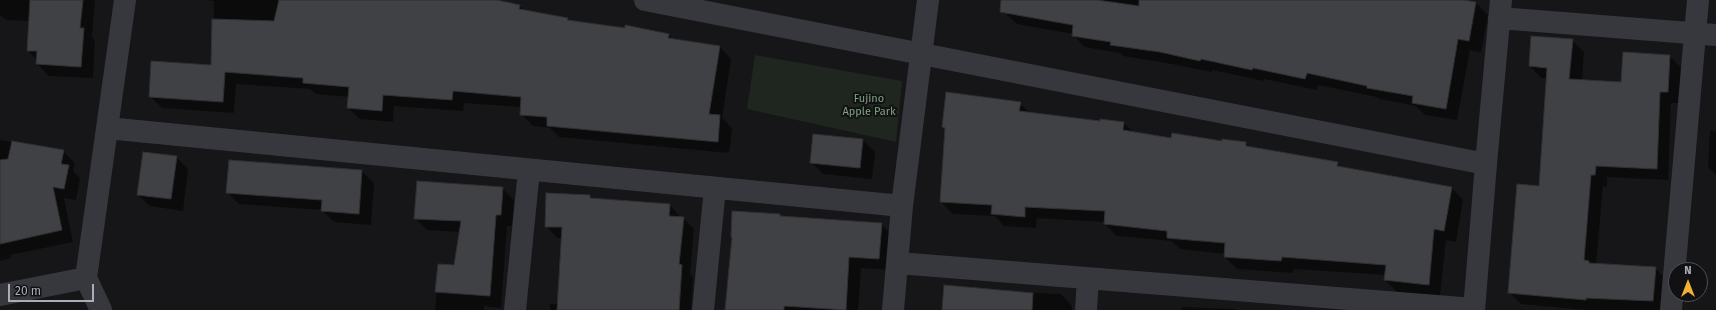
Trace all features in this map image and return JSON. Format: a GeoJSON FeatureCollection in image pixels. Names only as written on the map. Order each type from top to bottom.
{"type":"FeatureCollection","features":[{"type":"Feature","properties":{"kind":"street"},"geometry":{"type":"LineString","coordinates":[[101,310],[86,278],[125,0]]}},
{"type":"Feature","properties":{"kind":"street"},"geometry":{"type":"LineString","coordinates":[[645,0],[1486,164]]}},
{"type":"Feature","properties":{"kind":"street"},"geometry":{"type":"LineString","coordinates":[[893,310],[902,206],[928,0]]}},
{"type":"Feature","properties":{"kind":"street"},"geometry":{"type":"LineString","coordinates":[[1671,310],[1698,0]]}},
{"type":"Feature","properties":{"kind":"street"},"geometry":{"type":"LineString","coordinates":[[898,263],[1088,279],[1283,302],[1474,310],[1500,9],[1716,35]]}},
{"type":"Feature","properties":{"kind":"street"},"geometry":{"type":"LineString","coordinates":[[107,128],[902,206]]}},
{"type":"Feature","properties":{"kind":"street"},"geometry":{"type":"LineString","coordinates":[[515,310],[529,170]]}},
{"type":"Feature","properties":{"kind":"street"},"geometry":{"type":"LineString","coordinates":[[703,310],[715,188]]}},
{"type":"Feature","properties":{"kind":"street"},"geometry":{"type":"LineString","coordinates":[[0,294],[86,278]]}},
{"type":"Feature","properties":{"kind":"street"},"geometry":{"type":"LineString","coordinates":[[1086,310],[1088,279]]}},
{"type":"Feature","properties":{"kind":"green space","name":"Fujino Apple Park"},"geometry":{"type":"Polygon","coordinates":[[[755,55],[902,81],[896,142],[747,109],[755,55]]]}},
{"type":"Feature","properties":{"kind":"building"},"geometry":{"type":"Polygon","coordinates":[[[30,0],[83,0],[80,28],[84,28],[81,67],[36,64],[37,51],[27,51],[30,0]]]}},
{"type":"Feature","properties":{"kind":"building"},"geometry":{"type":"Polygon","coordinates":[[[279,0],[497,0],[520,5],[519,9],[568,18],[567,20],[625,28],[625,25],[669,34],[668,38],[720,46],[709,114],[720,115],[718,142],[547,126],[547,117],[520,115],[521,97],[453,91],[452,100],[383,95],[382,111],[347,108],[349,87],[303,83],[303,78],[225,72],[223,102],[149,97],[151,61],[211,65],[212,19],[274,21],[279,0]]]}},
{"type":"Feature","properties":{"kind":"building"},"geometry":{"type":"Polygon","coordinates":[[[1001,0],[1097,0],[1139,6],[1139,0],[1463,0],[1476,2],[1469,41],[1458,39],[1446,109],[1412,103],[1413,96],[1367,88],[1367,86],[1307,73],[1305,79],[1253,68],[1252,70],[1201,59],[1200,61],[1160,52],[1110,45],[1111,42],[1072,36],[1073,25],[1000,12],[1001,0]]]}},
{"type":"Feature","properties":{"kind":"building"},"geometry":{"type":"Polygon","coordinates":[[[1531,36],[1573,39],[1569,79],[1621,82],[1623,52],[1670,55],[1668,92],[1660,92],[1657,169],[1596,166],[1595,175],[1591,175],[1584,260],[1589,261],[1589,263],[1656,267],[1653,301],[1586,298],[1586,300],[1508,293],[1517,184],[1539,186],[1547,68],[1529,66],[1531,36]]]}},
{"type":"Feature","properties":{"kind":"building"},"geometry":{"type":"Polygon","coordinates":[[[946,92],[1021,102],[1019,111],[1100,121],[1100,119],[1124,122],[1123,130],[1171,138],[1172,133],[1222,141],[1222,139],[1246,142],[1246,146],[1338,162],[1337,166],[1452,187],[1444,231],[1434,229],[1429,285],[1384,280],[1386,265],[1282,257],[1281,261],[1224,257],[1225,243],[1167,238],[1167,231],[1104,224],[1105,211],[1025,207],[1025,217],[991,214],[992,205],[940,202],[945,128],[942,127],[946,92]]]}},
{"type":"Feature","properties":{"kind":"building"},"geometry":{"type":"Polygon","coordinates":[[[813,134],[863,139],[860,168],[810,163],[813,134]]]}},
{"type":"Feature","properties":{"kind":"building"},"geometry":{"type":"Polygon","coordinates":[[[12,141],[64,150],[61,164],[69,165],[64,189],[53,187],[62,230],[0,244],[0,160],[8,159],[12,141]]]}},
{"type":"Feature","properties":{"kind":"building"},"geometry":{"type":"Polygon","coordinates":[[[143,152],[177,156],[171,199],[137,195],[143,152]]]}},
{"type":"Feature","properties":{"kind":"building"},"geometry":{"type":"Polygon","coordinates":[[[229,160],[362,170],[359,214],[321,211],[322,200],[226,193],[229,160]]]}},
{"type":"Feature","properties":{"kind":"building"},"geometry":{"type":"Polygon","coordinates":[[[417,181],[503,187],[501,215],[496,215],[490,296],[435,292],[438,264],[454,265],[461,221],[414,219],[417,181]]]}},
{"type":"Feature","properties":{"kind":"building"},"geometry":{"type":"Polygon","coordinates":[[[546,193],[590,195],[590,198],[670,204],[669,216],[684,217],[679,264],[682,265],[679,310],[557,310],[562,227],[545,227],[546,193]]]}},
{"type":"Feature","properties":{"kind":"building"},"geometry":{"type":"Polygon","coordinates":[[[732,211],[882,223],[879,259],[849,257],[846,310],[784,306],[784,310],[725,310],[732,237],[732,211]]]}},
{"type":"Feature","properties":{"kind":"building"},"geometry":{"type":"Polygon","coordinates":[[[944,285],[1033,293],[1032,310],[942,310],[944,285]]]}}]}
